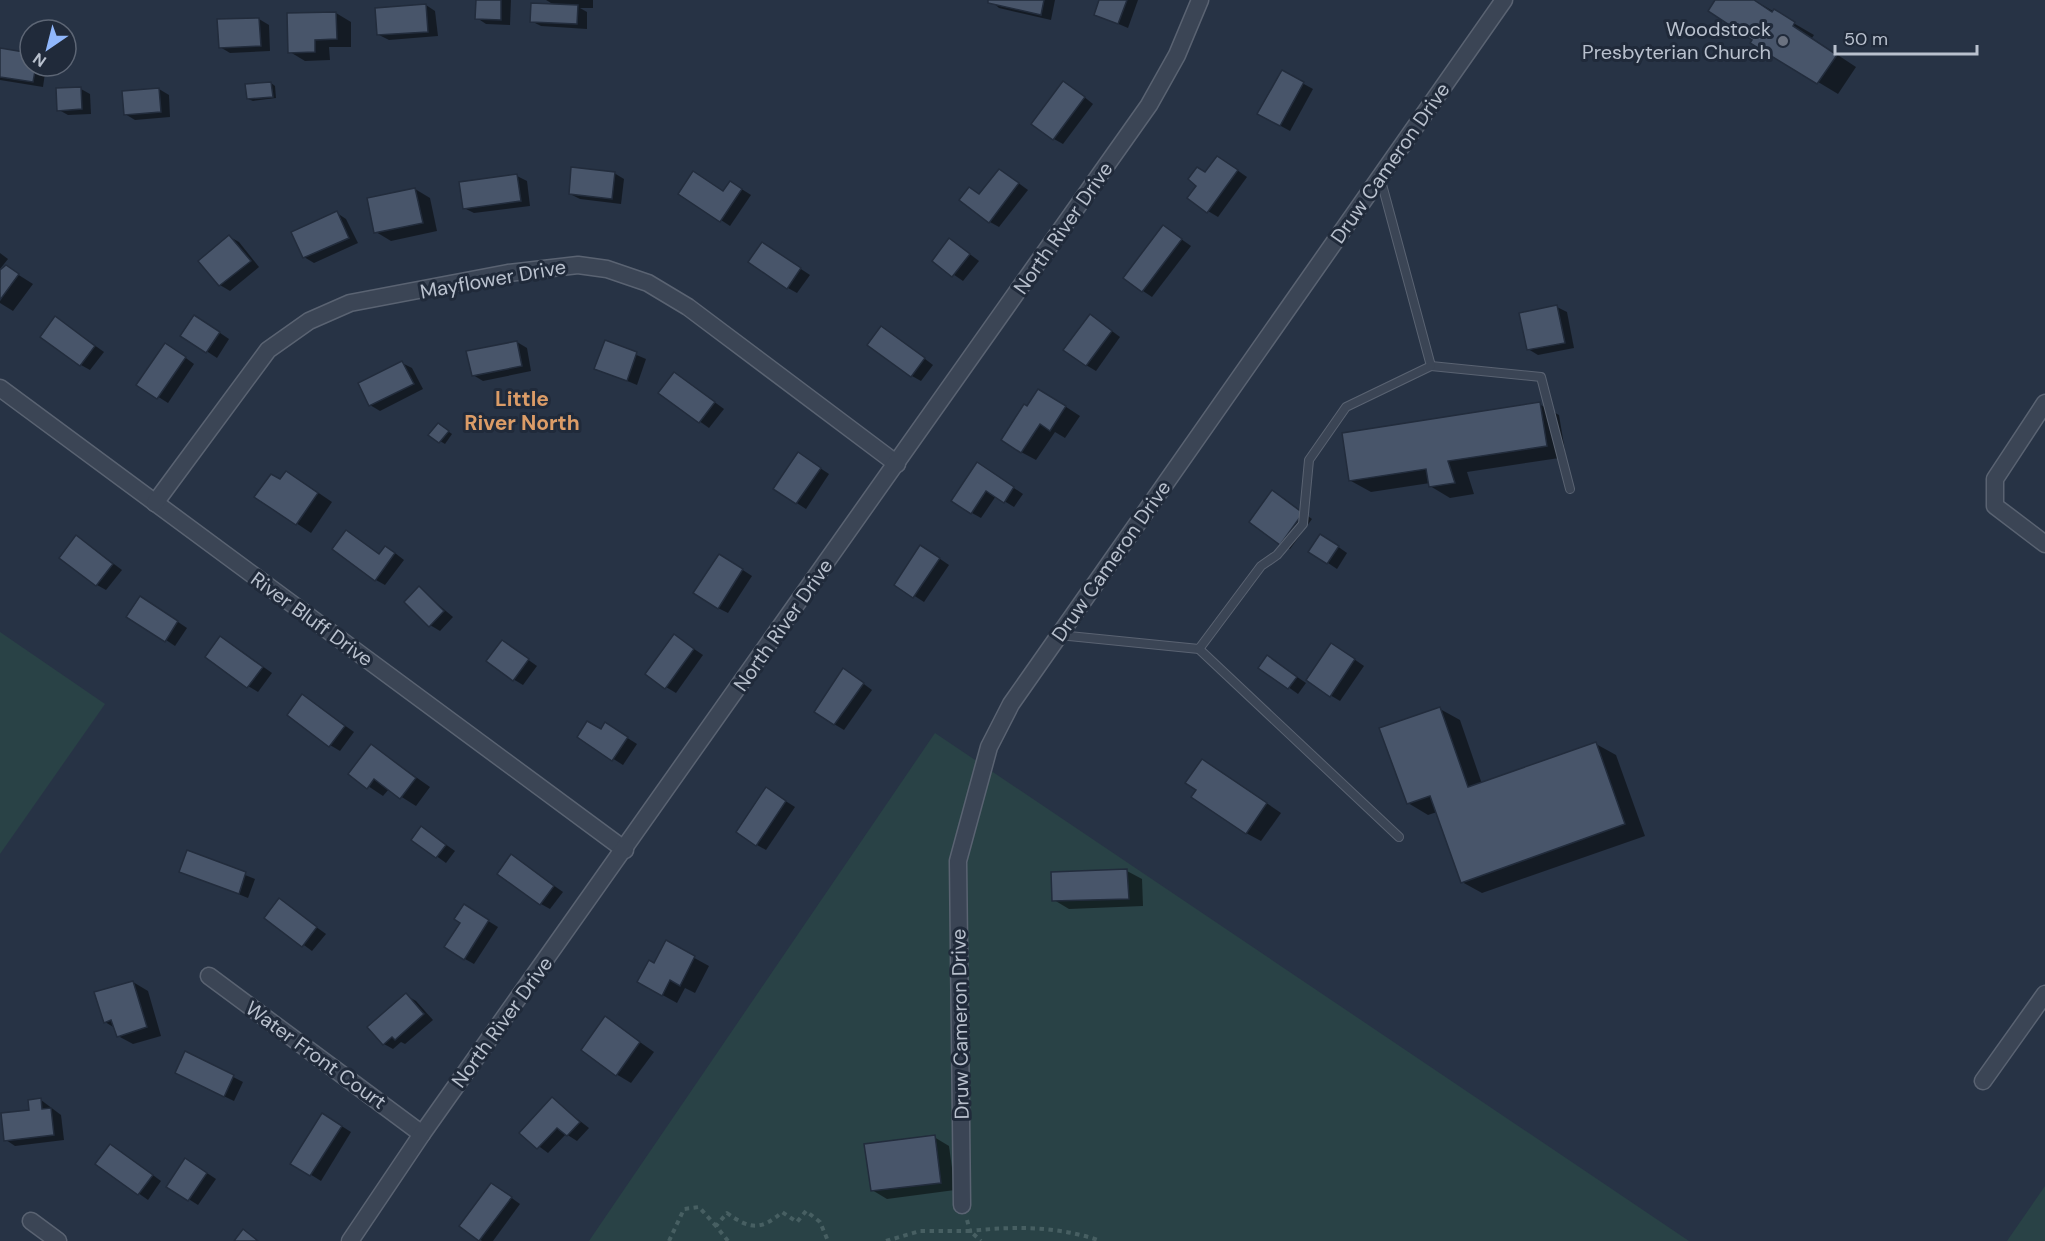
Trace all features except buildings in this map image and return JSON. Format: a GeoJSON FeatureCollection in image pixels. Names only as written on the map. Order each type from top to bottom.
{"type":"FeatureCollection","features":[{"type":"Feature","properties":{"kind":"street","name":"North River Drive"},"geometry":{"type":"LineString","coordinates":[[350,1241],[422,1134],[625,850],[1149,105],[1177,55],[1200,0]]}},
{"type":"Feature","properties":{"kind":"street","name":"Druw Cameron Drive"},"geometry":{"type":"LineString","coordinates":[[963,1205],[958,861],[989,747],[1011,704],[1504,0]]}},
{"type":"Feature","properties":{"kind":"street","name":"Mayflower Drive"},"geometry":{"type":"LineString","coordinates":[[155,503],[268,350],[309,321],[350,303],[508,273],[578,265],[607,269],[648,283],[688,307],[897,464]]}},
{"type":"Feature","properties":{"kind":"street","name":"River Bluff Drive"},"geometry":{"type":"LineString","coordinates":[[0,388],[625,850]]}},
{"type":"Feature","properties":{"kind":"street"},"geometry":{"type":"LineString","coordinates":[[2045,403],[1995,479],[1995,506],[2045,544]]}},
{"type":"Feature","properties":{"kind":"street","name":"Water Front Court"},"geometry":{"type":"LineString","coordinates":[[209,976],[422,1134]]}},
{"type":"Feature","properties":{"kind":"street"},"geometry":{"type":"LineString","coordinates":[[1983,1081],[2045,994]]}},
{"type":"Feature","properties":{"kind":"street"},"geometry":{"type":"LineString","coordinates":[[31,1221],[58,1241]]}},
{"type":"Feature","properties":{"kind":"lane"},"geometry":{"type":"LineString","coordinates":[[1380,177],[1431,366]]}},
{"type":"Feature","properties":{"kind":"lane"},"geometry":{"type":"LineString","coordinates":[[1199,649],[1261,566],[1277,555],[1303,524],[1308,460],[1346,407],[1431,366],[1541,377],[1570,489]]}},
{"type":"Feature","properties":{"kind":"lane"},"geometry":{"type":"LineString","coordinates":[[1059,635],[1199,649],[1399,837]]}},
{"type":"Feature","properties":{"kind":"path"},"geometry":{"type":"LineString","coordinates":[[963,1205],[970,1231],[981,1241]]}},
{"type":"Feature","properties":{"kind":"path"},"geometry":{"type":"LineString","coordinates":[[669,1241],[684,1209],[699,1207],[728,1241]]}},
{"type":"Feature","properties":{"kind":"path"},"geometry":{"type":"LineString","coordinates":[[716,1226],[727,1213],[741,1223],[753,1227],[770,1222],[782,1212],[797,1222],[806,1211],[820,1222],[828,1241]]}},
{"type":"Feature","properties":{"kind":"path"},"geometry":{"type":"LineString","coordinates":[[886,1241],[920,1231],[970,1231],[1010,1227],[1053,1229],[1101,1241]]}},
{"type":"Feature","properties":{"kind":"green space"},"geometry":{"type":"Polygon","coordinates":[[[0,632],[105,704],[0,854],[0,632]]]}},
{"type":"Feature","properties":{"kind":"green space"},"geometry":{"type":"Polygon","coordinates":[[[935,733],[1689,1241],[589,1241],[935,733]]]}},
{"type":"Feature","properties":{"kind":"green space"},"geometry":{"type":"Polygon","coordinates":[[[2045,1186],[2045,1241],[2007,1241],[2045,1186]]]}},
{"type":"Feature","properties":{"kind":"place","name":"Woodstock Presbyterian Church"},"geometry":{"type":"Point","coordinates":[1783,41]}},
{"type":"Feature","properties":{"kind":"district","name":"Little River North"},"geometry":{"type":"Point","coordinates":[522,411]}}]}
